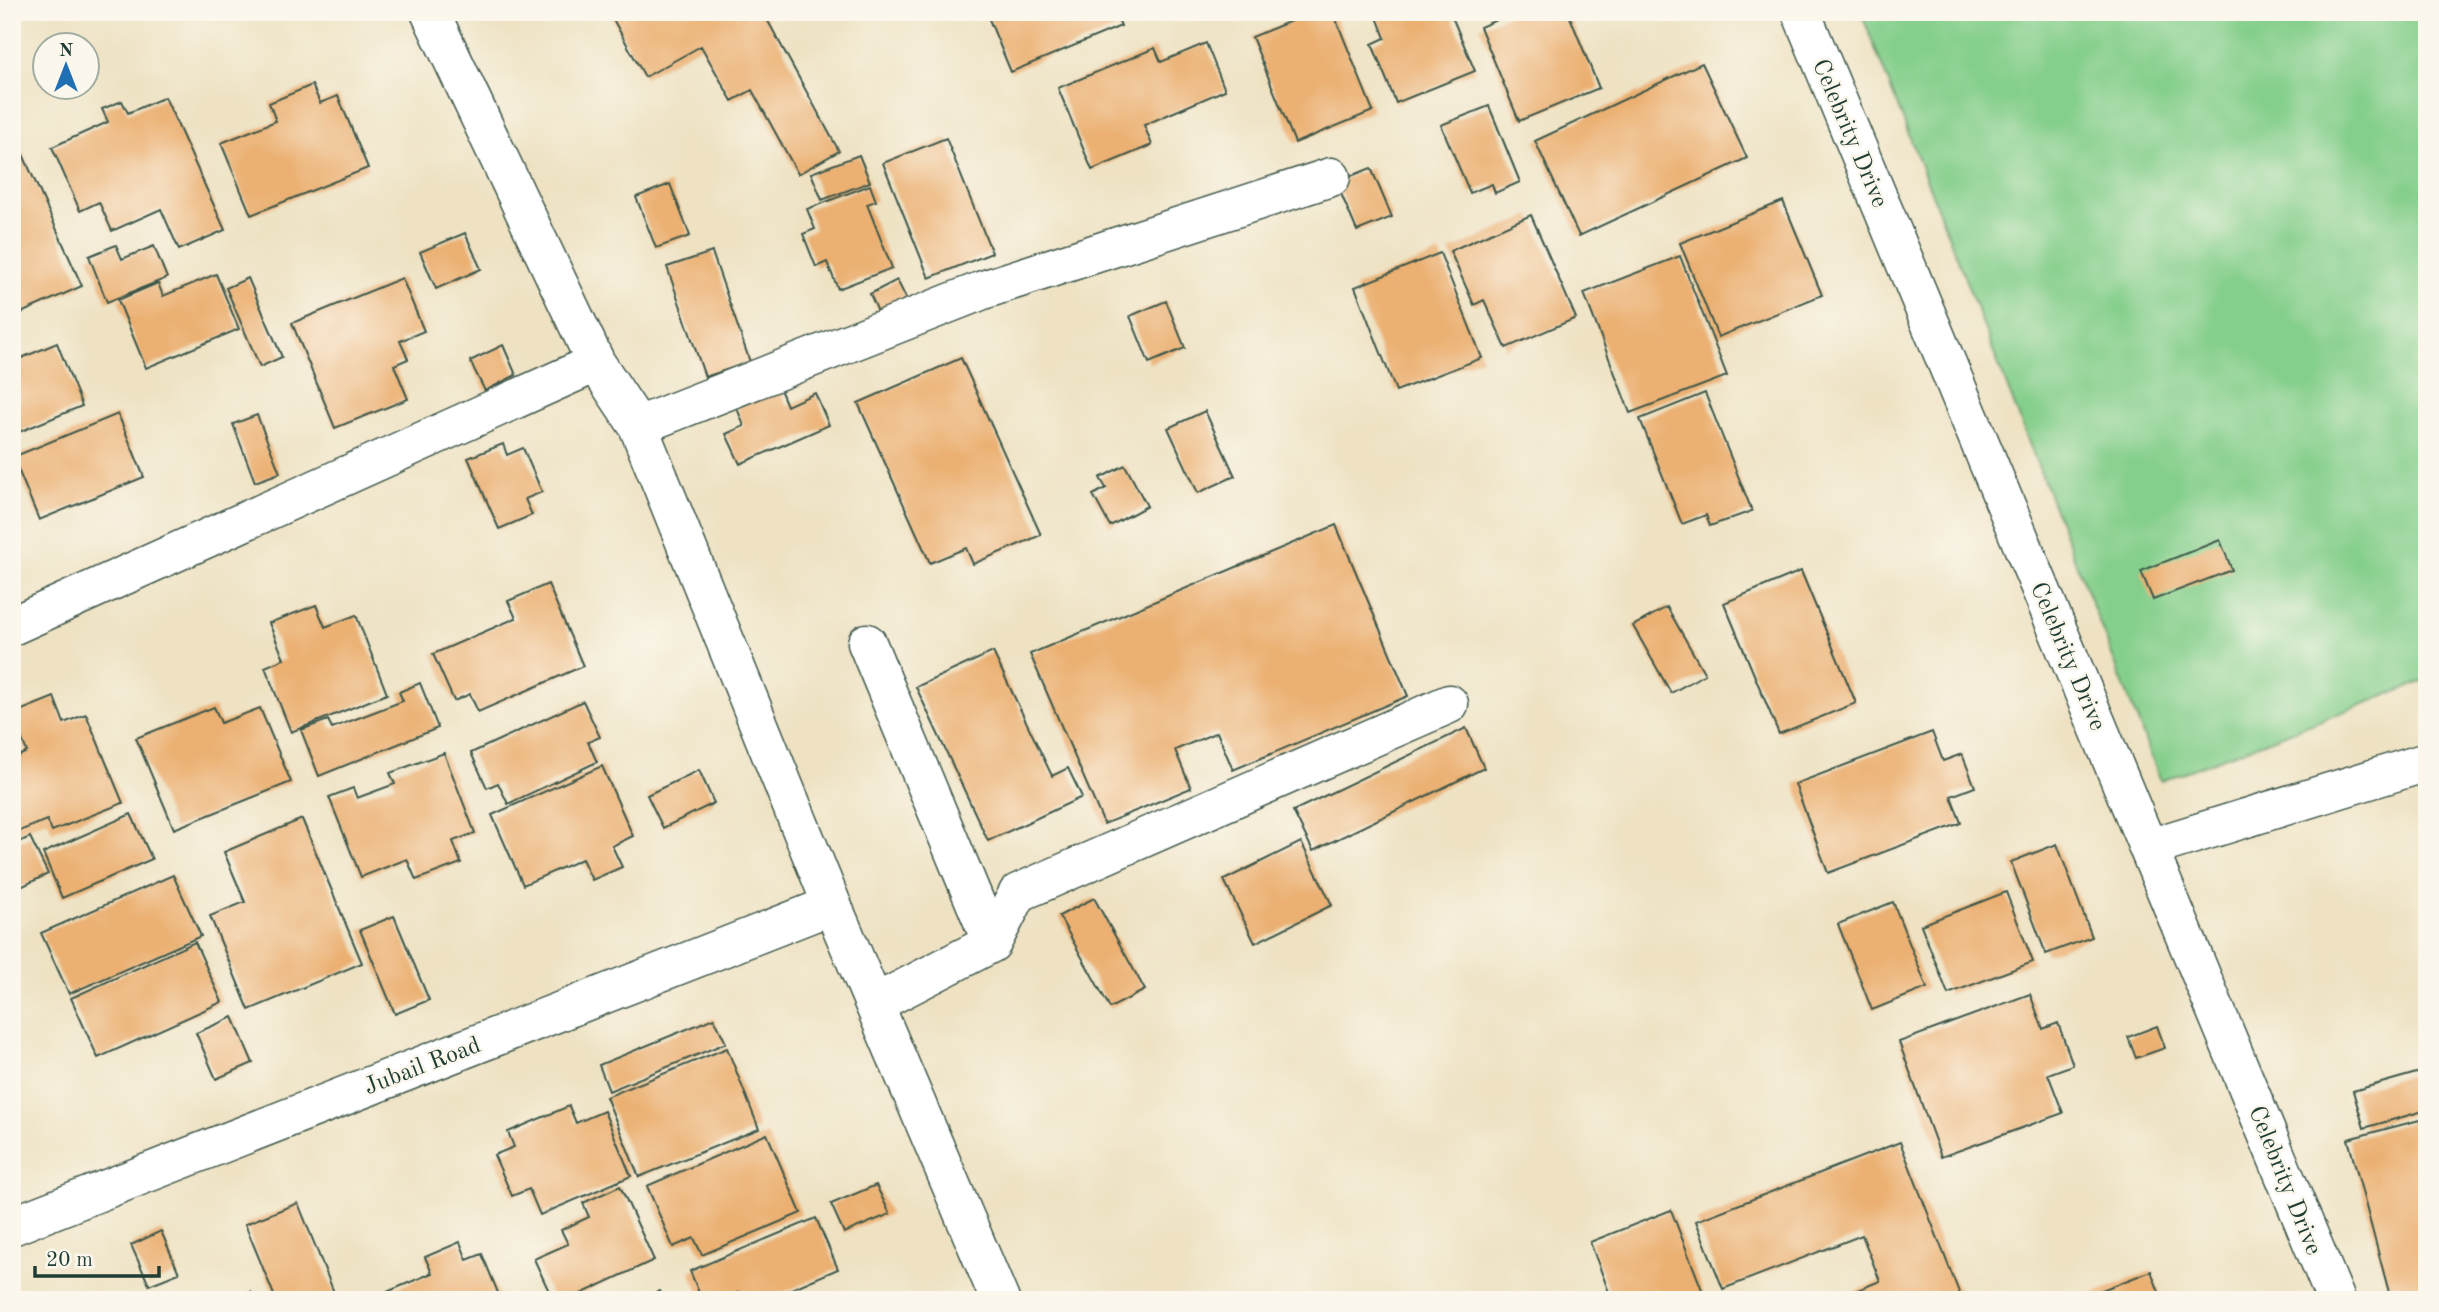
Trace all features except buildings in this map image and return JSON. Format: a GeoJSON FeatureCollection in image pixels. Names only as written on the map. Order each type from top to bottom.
{"type":"FeatureCollection","features":[{"type":"Feature","properties":{"kind":"street"},"geometry":{"type":"LineString","coordinates":[[430,12],[596,363],[638,426],[832,905],[876,1003],[1000,1300]]}},
{"type":"Feature","properties":{"kind":"street","name":"Celebrity Drive"},"geometry":{"type":"LineString","coordinates":[[1801,12],[2336,1300]]}},
{"type":"Feature","properties":{"kind":"street"},"geometry":{"type":"LineString","coordinates":[[638,426],[983,290],[1331,177]]}},
{"type":"Feature","properties":{"kind":"street"},"geometry":{"type":"LineString","coordinates":[[12,626],[596,363]]}},
{"type":"Feature","properties":{"kind":"street"},"geometry":{"type":"LineString","coordinates":[[867,643],[992,943]]}},
{"type":"Feature","properties":{"kind":"street"},"geometry":{"type":"LineString","coordinates":[[876,1003],[992,943],[1018,893],[1449,704]]}},
{"type":"Feature","properties":{"kind":"street"},"geometry":{"type":"LineString","coordinates":[[2149,848],[2427,762]]}},
{"type":"Feature","properties":{"kind":"street","name":"Jubail Road"},"geometry":{"type":"LineString","coordinates":[[12,1226],[832,905]]}},
{"type":"Feature","properties":{"kind":"green space"},"geometry":{"type":"Polygon","coordinates":[[[1861,12],[2427,12],[2427,680],[2161,781],[1861,12]]]}}]}
